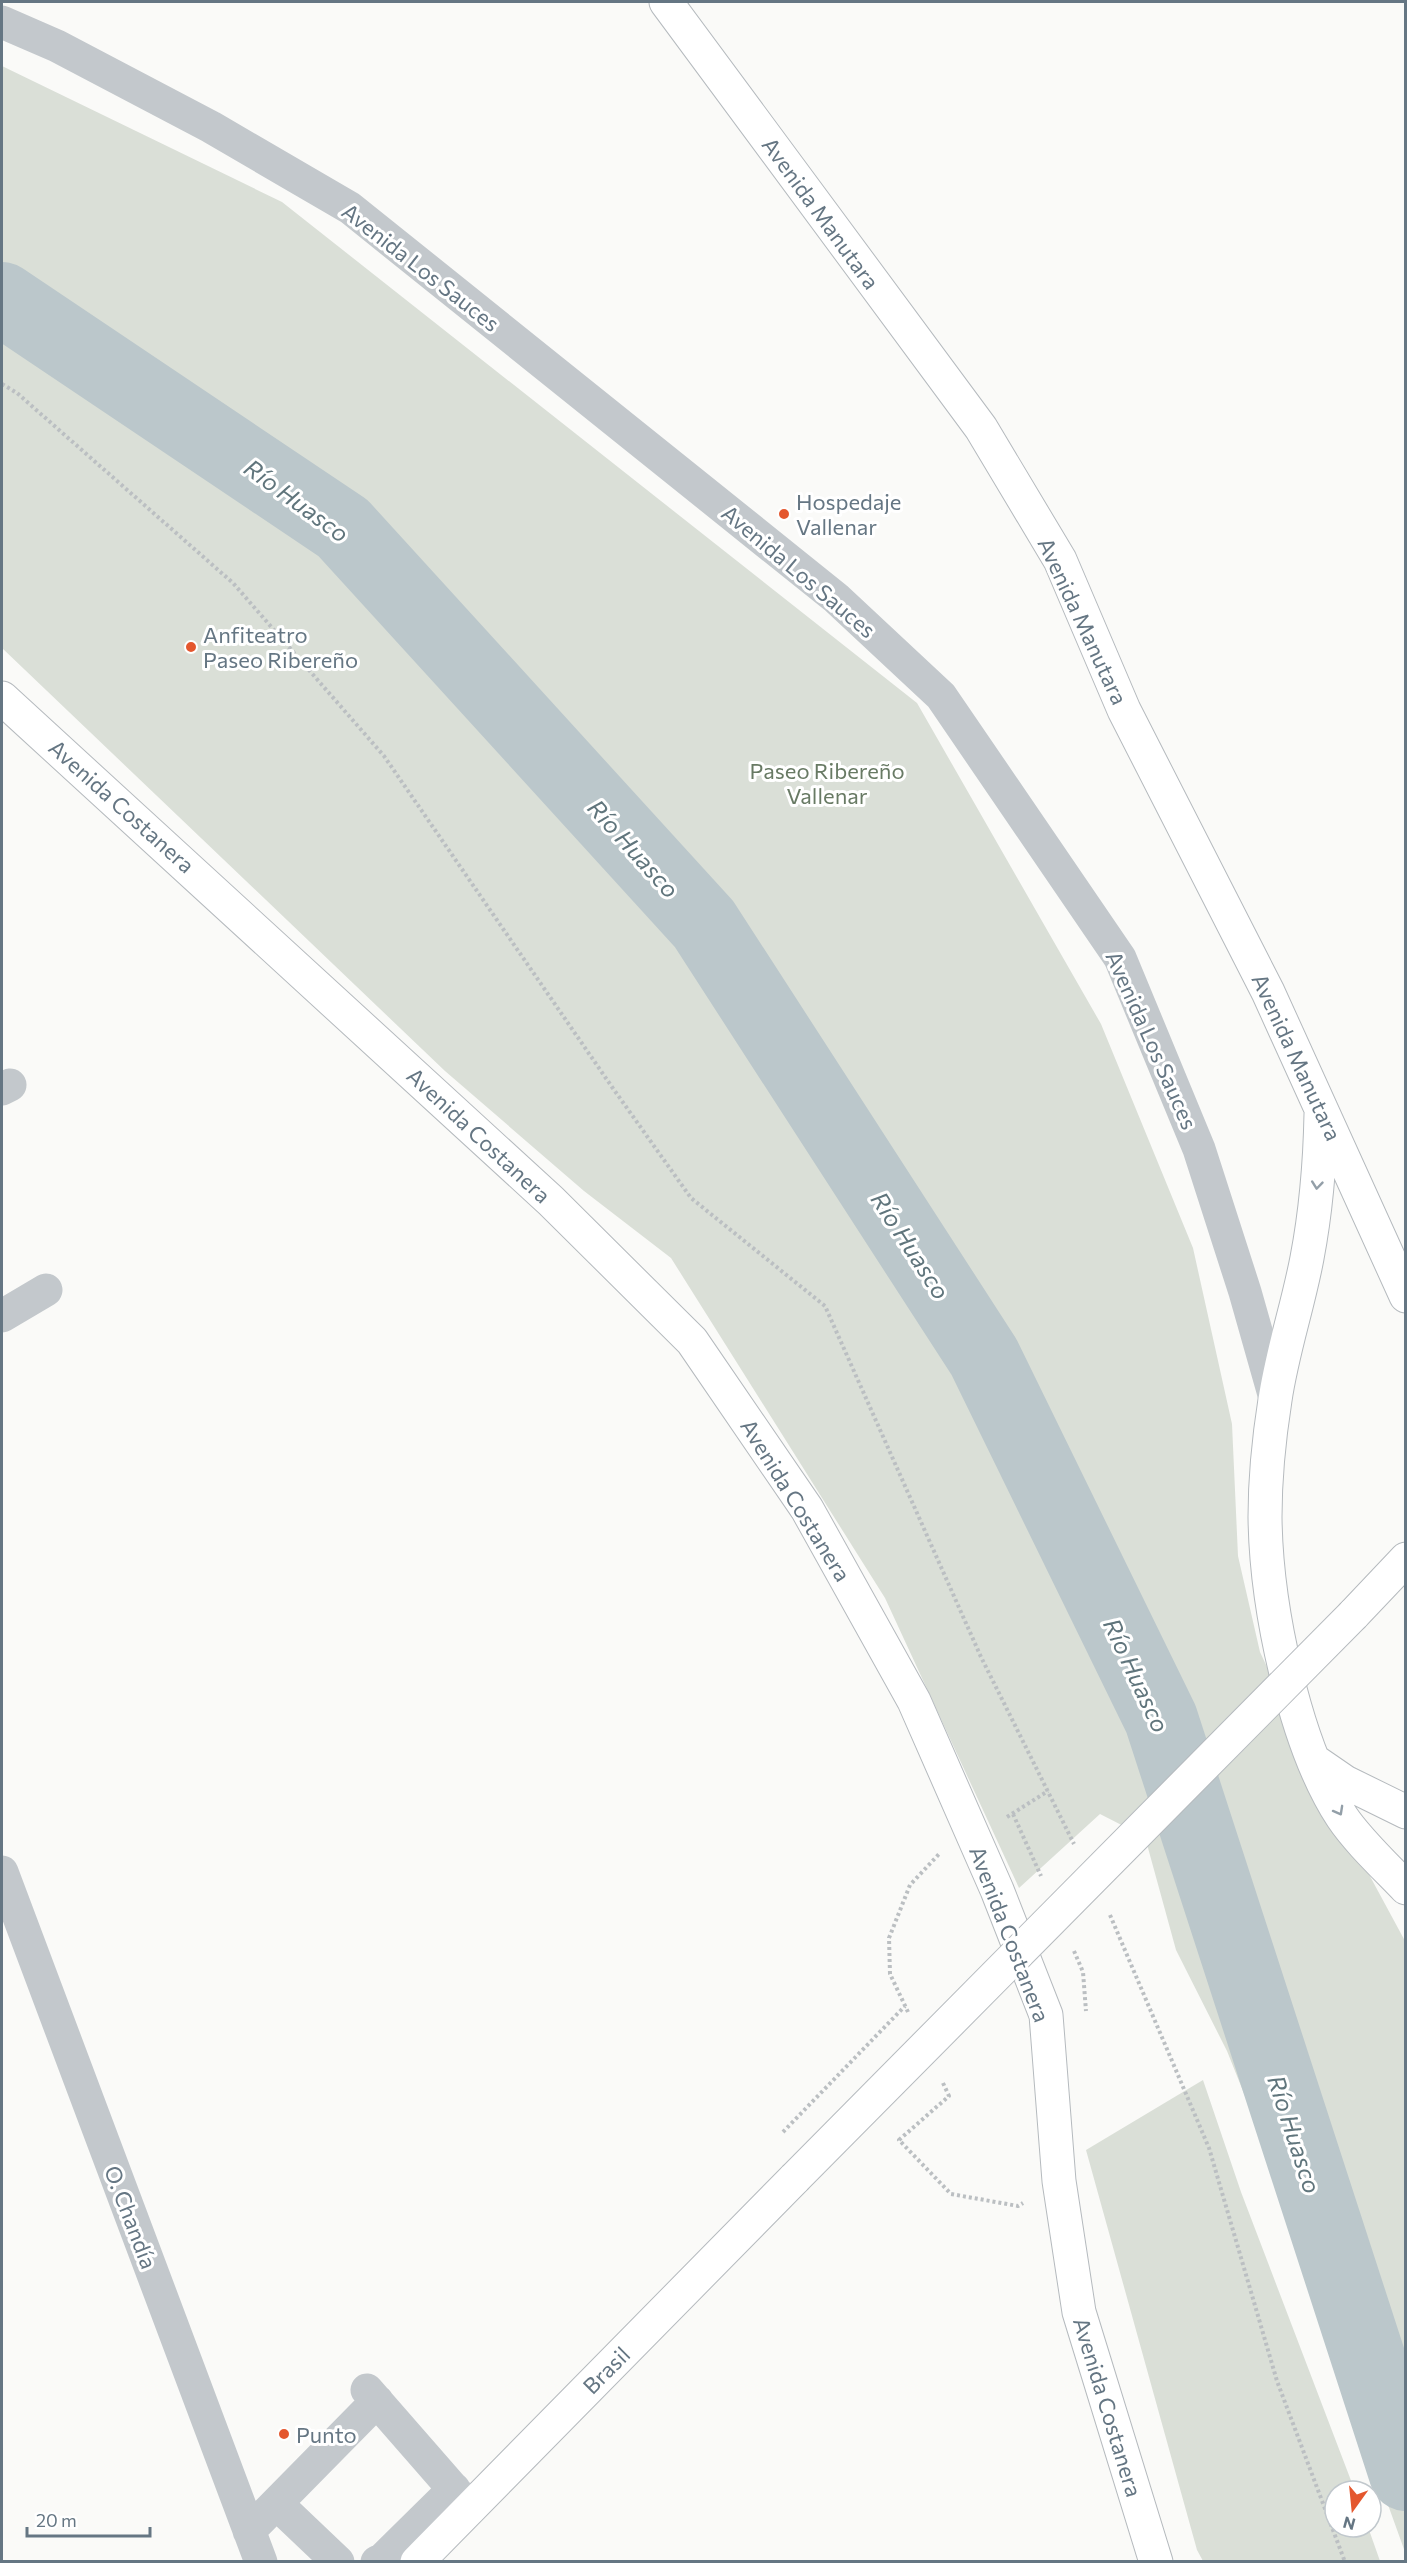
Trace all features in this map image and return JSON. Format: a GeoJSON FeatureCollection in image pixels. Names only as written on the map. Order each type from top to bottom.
{"type":"FeatureCollection","features":[{"type":"Feature","properties":{"kind":"main road","name":"Avenida Manutara"},"geometry":{"type":"LineString","coordinates":[[666,2],[981,428],[1060,560],[1124,710],[1269,992],[1406,1296]]}},
{"type":"Feature","properties":{"kind":"main road","name":"Avenida Costanera"},"geometry":{"type":"LineString","coordinates":[[2,698],[551,1201],[692,1341],[807,1509],[914,1701],[997,1890],[1046,2015],[1059,2181],[1079,2312],[1156,2562]]}},
{"type":"Feature","properties":{"kind":"main road"},"geometry":{"type":"LineString","coordinates":[[1321,1106],[1320,1157],[1307,1259],[1275,1398],[1268,1459],[1265,1518],[1270,1580],[1293,1701],[1312,1759],[1342,1818],[1406,1888]]}},
{"type":"Feature","properties":{"kind":"main road","name":"Brasil"},"geometry":{"type":"LineString","coordinates":[[417,2562],[462,2499],[795,2178],[1406,1559]]}},
{"type":"Feature","properties":{"kind":"main road"},"geometry":{"type":"LineString","coordinates":[[1312,1759],[1345,1782],[1406,1812]]}},
{"type":"Feature","properties":{"kind":"street","name":"Avenida Los Sauces"},"geometry":{"type":"LineString","coordinates":[[2,22],[57,46],[211,127],[350,208],[836,598],[940,696],[1120,958],[1199,1149],[1245,1292],[1275,1398]]}},
{"type":"Feature","properties":{"kind":"street"},"geometry":{"type":"LineString","coordinates":[[2,1316],[46,1290]]}},
{"type":"Feature","properties":{"kind":"street","name":"O. Chandía"},"geometry":{"type":"LineString","coordinates":[[2,1872],[261,2562]]}},
{"type":"Feature","properties":{"kind":"street"},"geometry":{"type":"LineString","coordinates":[[249,2531],[277,2504],[372,2395],[462,2499],[377,2562]]}},
{"type":"Feature","properties":{"kind":"street"},"geometry":{"type":"LineString","coordinates":[[277,2504],[338,2562]]}},
{"type":"Feature","properties":{"kind":"green space","name":"Paseo Ribereño Vallenar"},"geometry":{"type":"Polygon","coordinates":[[[2,66],[282,202],[917,703],[1101,1024],[1193,1248],[1232,1424],[1238,1556],[1260,1652],[1332,1806],[1405,1941],[1405,2552],[1383,2491],[1383,2479],[1379,2479],[1364,2438],[1291,2211],[1227,2051],[1176,1950],[1145,1837],[1100,1814],[1019,1888],[885,1598],[671,1258],[584,1191],[445,1071],[2,648],[2,66]]]}},
{"type":"Feature","properties":{"kind":"green space"},"geometry":{"type":"Polygon","coordinates":[[[1203,2080],[1241,2192],[1350,2479],[1323,2479],[1323,2539],[1372,2539],[1380,2561],[1203,2561],[1197,2550],[1086,2150],[1203,2080]]]}},
{"type":"Feature","properties":{"kind":"waterway","name":"Río Huasco"},"geometry":{"type":"LineString","coordinates":[[2,299],[343,528],[704,924],[984,1357],[1161,1719],[1406,2474]]}},
{"type":"Feature","properties":{"kind":"place","name":"Hospedaje Vallenar"},"geometry":{"type":"Point","coordinates":[784,514]}},
{"type":"Feature","properties":{"kind":"place","name":"Anfiteatro Paseo Ribereño"},"geometry":{"type":"Point","coordinates":[191,647]}},
{"type":"Feature","properties":{"kind":"place","name":"Punto"},"geometry":{"type":"Point","coordinates":[284,2434]}}]}
